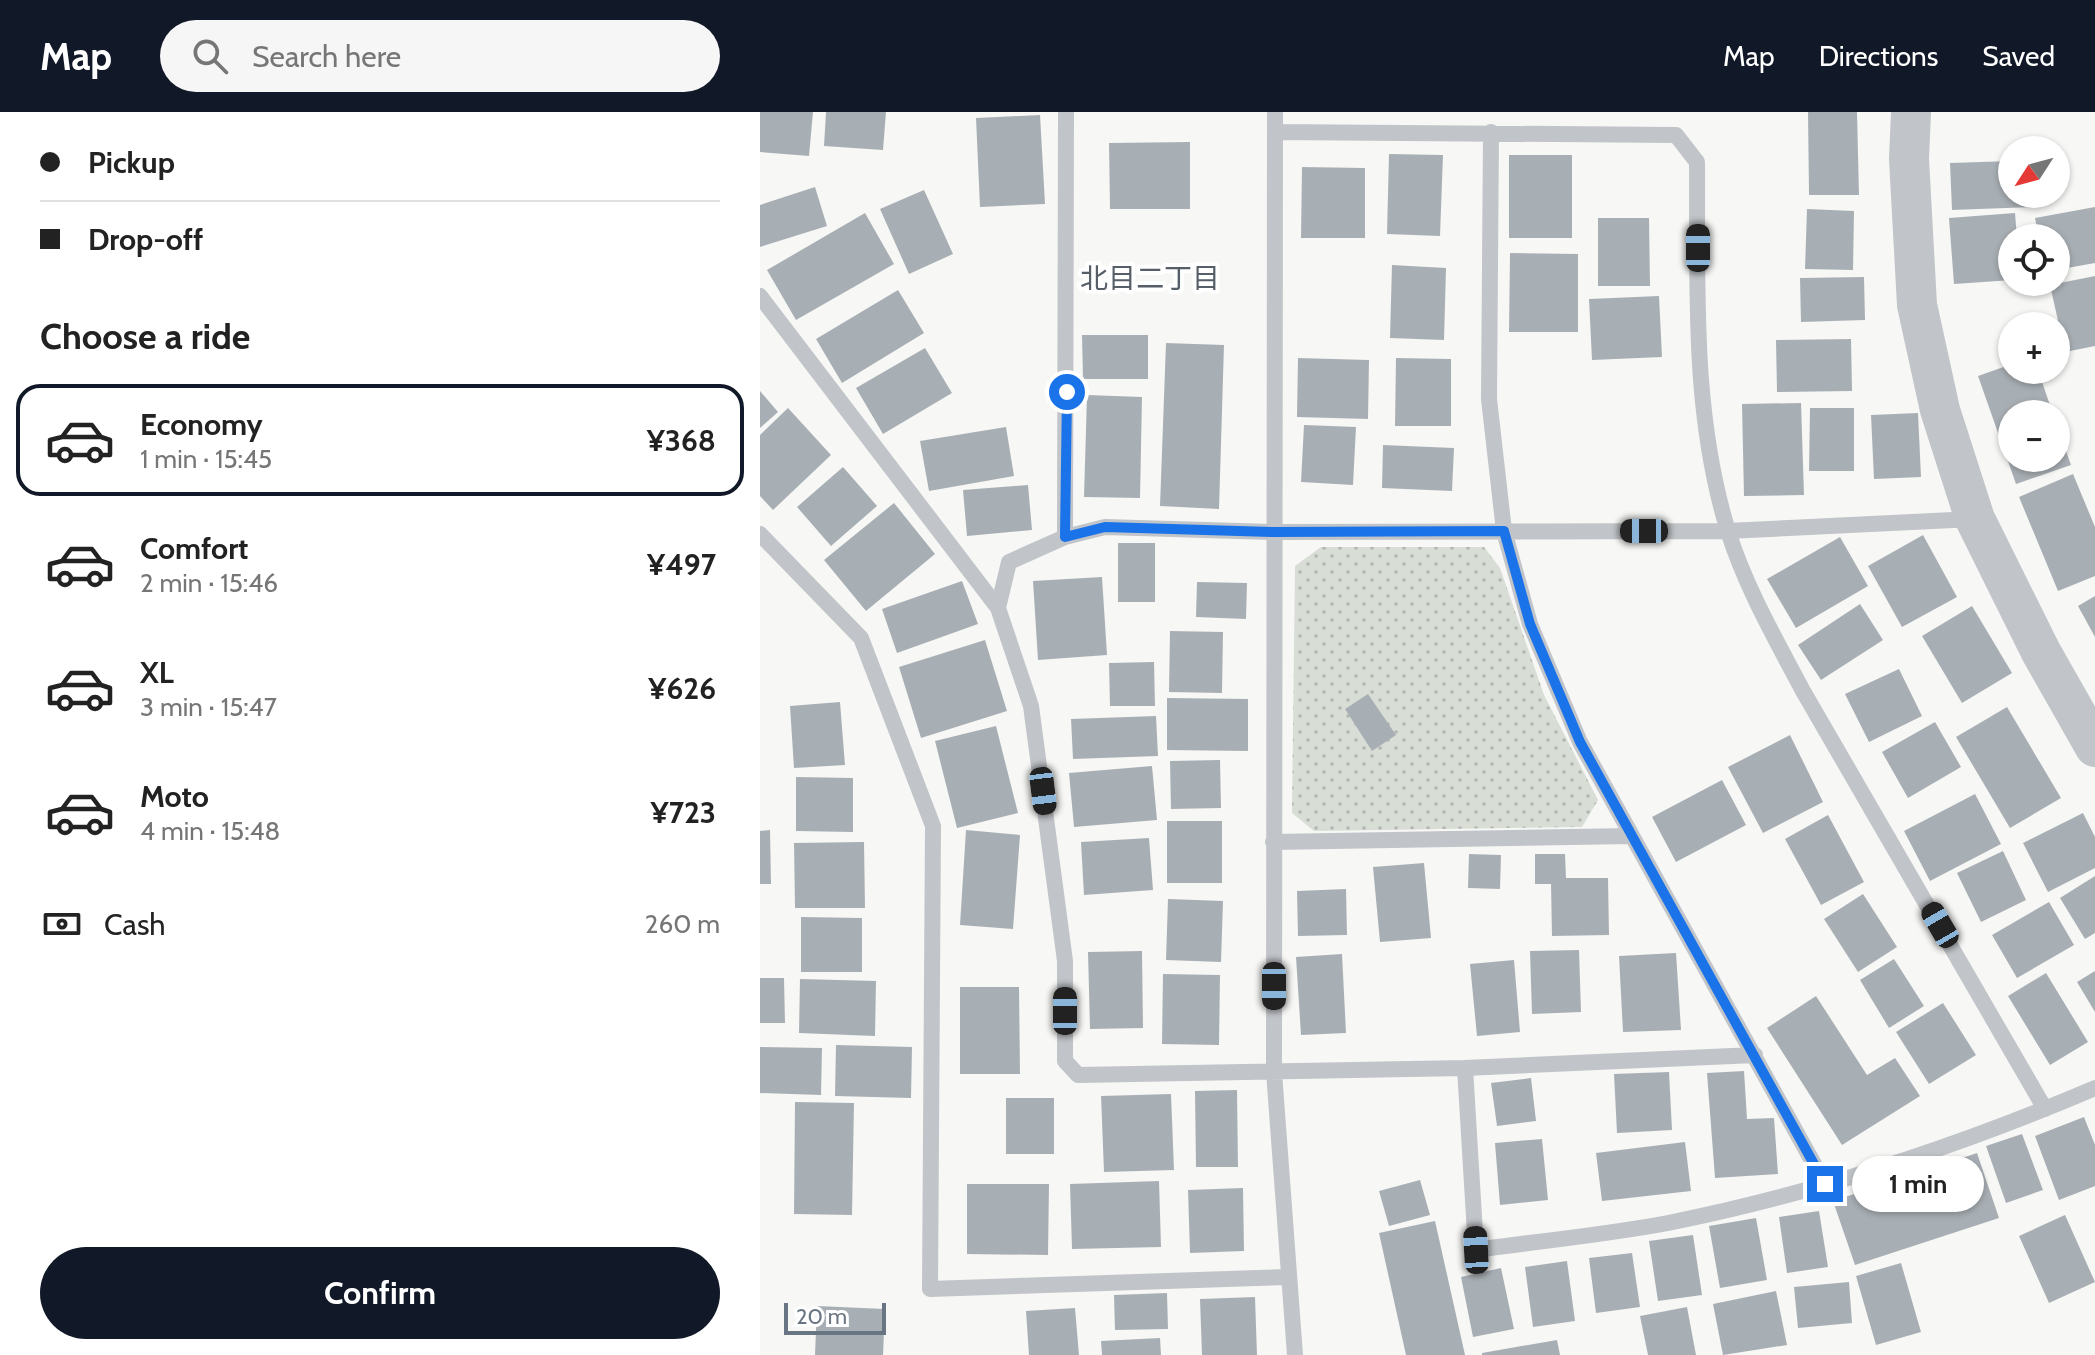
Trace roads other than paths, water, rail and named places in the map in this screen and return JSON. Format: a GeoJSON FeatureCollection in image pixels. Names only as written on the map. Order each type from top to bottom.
{"type":"FeatureCollection","features":[{"type":"Feature","properties":{"kind":"street"},"geometry":{"type":"LineString","coordinates":[[1911,112],[1909,159],[1917,305],[1940,410],[1975,519],[2041,652],[2095,747]]}},
{"type":"Feature","properties":{"kind":"lane"},"geometry":{"type":"LineString","coordinates":[[1065,537],[1066,112]]}},
{"type":"Feature","properties":{"kind":"lane"},"geometry":{"type":"LineString","coordinates":[[1275,112],[1272,532],[1274,1072],[1295,1355]]}},
{"type":"Feature","properties":{"kind":"lane"},"geometry":{"type":"LineString","coordinates":[[1275,132],[1676,135],[1697,162],[1701,404],[1728,531],[1774,637],[1803,691],[2045,1109]]}},
{"type":"Feature","properties":{"kind":"lane"},"geometry":{"type":"LineString","coordinates":[[1491,132],[1489,399],[1504,531],[1530,624],[1557,690],[1632,836],[1825,1184]]}},
{"type":"Feature","properties":{"kind":"lane"},"geometry":{"type":"LineString","coordinates":[[760,296],[998,608],[1031,706],[1065,961],[1065,1061],[1078,1075],[1465,1068],[1755,1055]]}},
{"type":"Feature","properties":{"kind":"lane"},"geometry":{"type":"LineString","coordinates":[[998,608],[1009,562],[1065,537],[1105,527],[1272,532],[1728,531],[1975,519]]}},
{"type":"Feature","properties":{"kind":"lane"},"geometry":{"type":"LineString","coordinates":[[760,534],[861,638],[933,826],[930,1289],[1288,1277]]}},
{"type":"Feature","properties":{"kind":"lane"},"geometry":{"type":"LineString","coordinates":[[1273,842],[1632,836]]}},
{"type":"Feature","properties":{"kind":"lane"},"geometry":{"type":"LineString","coordinates":[[1465,1068],[1476,1250],[1667,1223],[1825,1184],[2045,1109],[2095,1088]]}},
{"type":"Feature","properties":{"kind":"district","name":"北目二丁目"},"geometry":{"type":"Point","coordinates":[1150,278]}}]}
